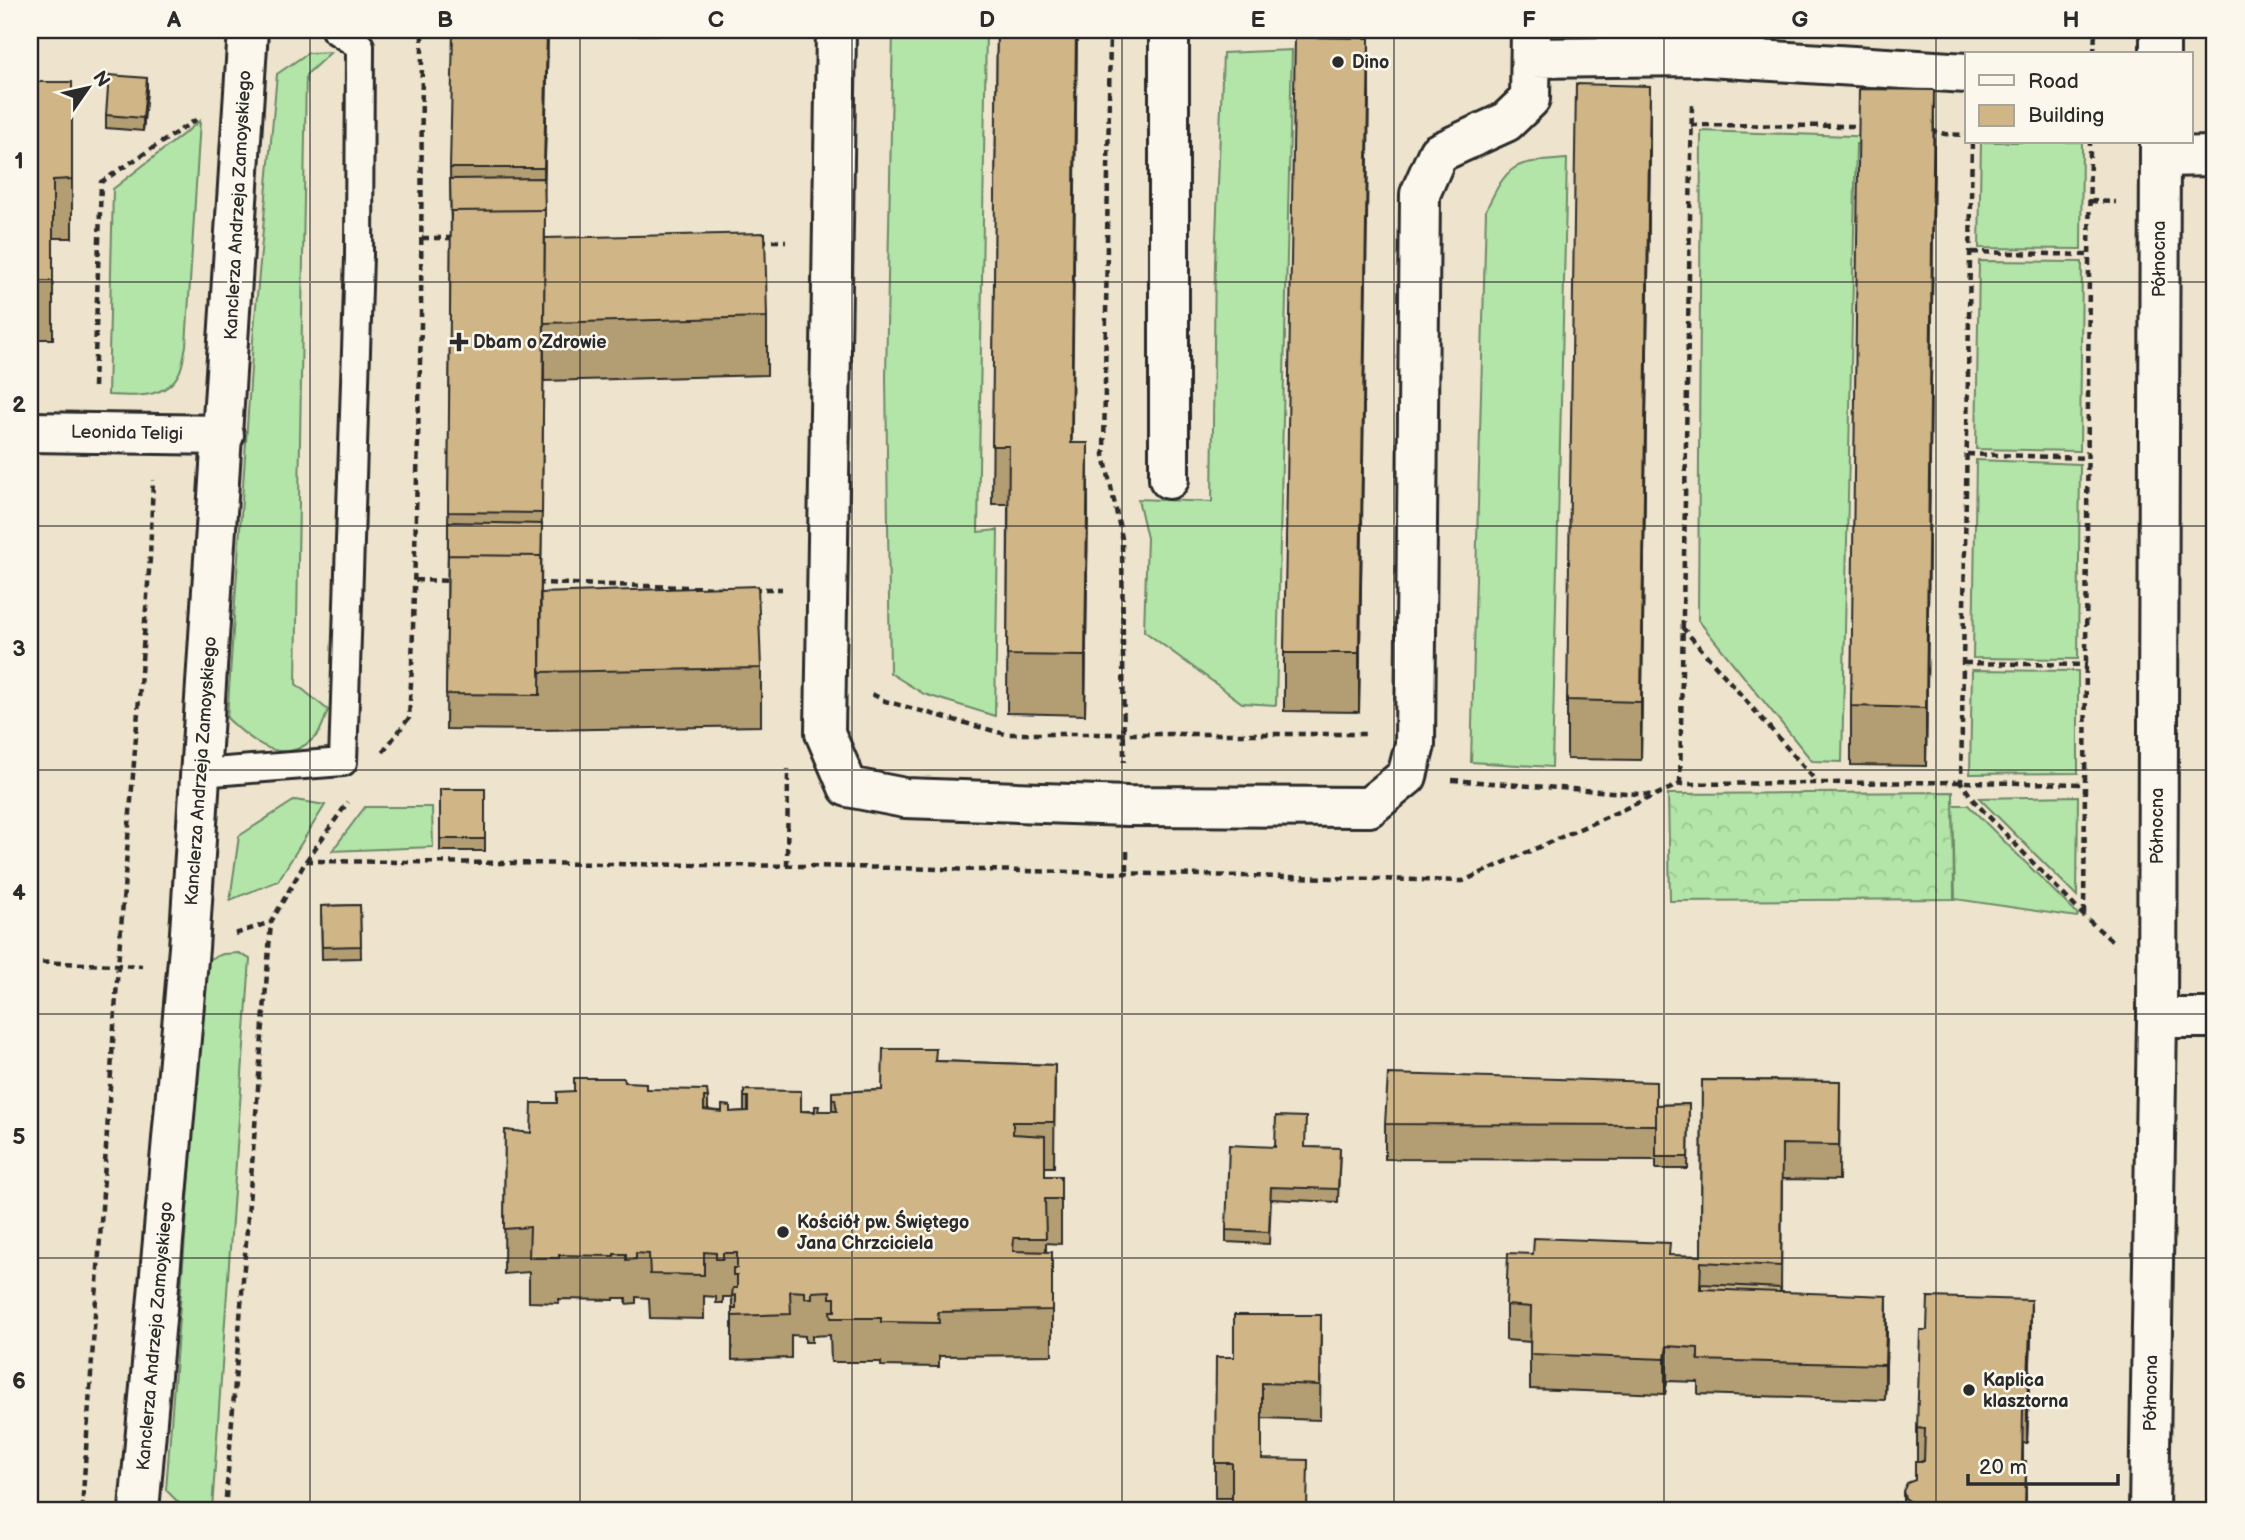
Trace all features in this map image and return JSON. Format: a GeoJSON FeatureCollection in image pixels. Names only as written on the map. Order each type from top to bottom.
{"type":"FeatureCollection","features":[{"type":"Feature","properties":{"kind":"street","name":"Kanclerza Andrzeja Zamoyskiego"},"geometry":{"type":"LineString","coordinates":[[139,1510],[189,948],[248,30]]}},
{"type":"Feature","properties":{"kind":"street"},"geometry":{"type":"LineString","coordinates":[[836,30],[825,733],[848,787],[905,798],[1127,806],[1369,807],[1407,776],[1415,745],[1420,194],[1438,153],[1506,121],[1530,99],[1531,44],[1965,73]]}},
{"type":"Feature","properties":{"kind":"street"},"geometry":{"type":"LineString","coordinates":[[1169,30],[1169,479]]}},
{"type":"Feature","properties":{"kind":"street"},"geometry":{"type":"LineString","coordinates":[[2160,30],[2160,52]]}},
{"type":"Feature","properties":{"kind":"street"},"geometry":{"type":"LineString","coordinates":[[2160,149],[2215,156]]}},
{"type":"Feature","properties":{"kind":"street","name":"Północna"},"geometry":{"type":"LineString","coordinates":[[2149,1510],[2157,1018],[2160,149]]}},
{"type":"Feature","properties":{"kind":"street","name":"Leonida Teligi"},"geometry":{"type":"LineString","coordinates":[[30,432],[224,435]]}},
{"type":"Feature","properties":{"kind":"street"},"geometry":{"type":"LineString","coordinates":[[2157,1018],[2215,1018]]}},
{"type":"Feature","properties":{"kind":"lane"},"geometry":{"type":"LineString","coordinates":[[200,773],[343,762],[359,256],[360,46],[335,30]]}},
{"type":"Feature","properties":{"kind":"path"},"geometry":{"type":"LineString","coordinates":[[1110,30],[1104,455],[1122,538],[1127,874]]}},
{"type":"Feature","properties":{"kind":"path"},"geometry":{"type":"LineString","coordinates":[[2094,52],[2095,30]]}},
{"type":"Feature","properties":{"kind":"path"},"geometry":{"type":"LineString","coordinates":[[94,391],[101,182],[204,114]]}},
{"type":"Feature","properties":{"kind":"path"},"geometry":{"type":"LineString","coordinates":[[1680,784],[1691,125],[1865,127]]}},
{"type":"Feature","properties":{"kind":"path"},"geometry":{"type":"LineString","coordinates":[[1919,127],[1945,134],[1965,135]]}},
{"type":"Feature","properties":{"kind":"path"},"geometry":{"type":"LineString","coordinates":[[1972,144],[1961,782],[1974,801],[2084,916],[2090,144]]}},
{"type":"Feature","properties":{"kind":"path"},"geometry":{"type":"LineString","coordinates":[[422,238],[463,238]]}},
{"type":"Feature","properties":{"kind":"path"},"geometry":{"type":"LineString","coordinates":[[752,241],[794,241]]}},
{"type":"Feature","properties":{"kind":"path"},"geometry":{"type":"LineString","coordinates":[[1972,252],[2090,255]]}},
{"type":"Feature","properties":{"kind":"path"},"geometry":{"type":"LineString","coordinates":[[82,1510],[118,965],[150,558],[154,433]]}},
{"type":"Feature","properties":{"kind":"path"},"geometry":{"type":"LineString","coordinates":[[1967,454],[2087,458]]}},
{"type":"Feature","properties":{"kind":"path"},"geometry":{"type":"LineString","coordinates":[[415,580],[457,581]]}},
{"type":"Feature","properties":{"kind":"path"},"geometry":{"type":"LineString","coordinates":[[526,583],[735,588]]}},
{"type":"Feature","properties":{"kind":"path"},"geometry":{"type":"LineString","coordinates":[[748,589],[790,590]]}},
{"type":"Feature","properties":{"kind":"path"},"geometry":{"type":"LineString","coordinates":[[1682,626],[1817,782]]}},
{"type":"Feature","properties":{"kind":"path"},"geometry":{"type":"LineString","coordinates":[[1964,663],[2087,665]]}},
{"type":"Feature","properties":{"kind":"path"},"geometry":{"type":"LineString","coordinates":[[825,671],[886,701],[1005,734],[1383,734],[1415,745]]}},
{"type":"Feature","properties":{"kind":"path"},"geometry":{"type":"LineString","coordinates":[[306,861],[808,866],[1462,881],[1680,784],[2085,784]]}},
{"type":"Feature","properties":{"kind":"path"},"geometry":{"type":"LineString","coordinates":[[30,962],[118,965]]}},
{"type":"Feature","properties":{"kind":"green space"},"geometry":{"type":"Polygon","coordinates":[[[893,30],[986,30],[978,532],[998,530],[995,716],[924,694],[890,673],[886,377],[893,30]]]}},
{"type":"Feature","properties":{"kind":"green space"},"geometry":{"type":"Polygon","coordinates":[[[1292,50],[1276,705],[1242,703],[1144,631],[1147,538],[1138,499],[1212,502],[1215,263],[1223,53],[1292,50]]]}},
{"type":"Feature","properties":{"kind":"green space"},"geometry":{"type":"Polygon","coordinates":[[[331,52],[306,75],[296,684],[328,710],[317,735],[305,745],[281,751],[258,743],[227,718],[253,340],[277,74],[308,53],[331,52]]]}},
{"type":"Feature","properties":{"kind":"green space"},"geometry":{"type":"Polygon","coordinates":[[[200,121],[186,346],[182,367],[173,382],[157,392],[138,396],[108,395],[113,189],[200,121]]]}},
{"type":"Feature","properties":{"kind":"green space"},"geometry":{"type":"Polygon","coordinates":[[[1701,131],[1881,137],[1881,145],[1856,144],[1842,762],[1812,761],[1698,620],[1701,131]]]}},
{"type":"Feature","properties":{"kind":"green space"},"geometry":{"type":"Polygon","coordinates":[[[1981,144],[2082,144],[2081,249],[1979,248],[1981,144]]]}},
{"type":"Feature","properties":{"kind":"green space"},"geometry":{"type":"Polygon","coordinates":[[[1567,159],[1552,767],[1471,762],[1486,210],[1501,182],[1516,167],[1567,159]]]}},
{"type":"Feature","properties":{"kind":"green space"},"geometry":{"type":"Polygon","coordinates":[[[1979,261],[2082,262],[2080,451],[1976,449],[1979,261]]]}},
{"type":"Feature","properties":{"kind":"green space"},"geometry":{"type":"Polygon","coordinates":[[[1976,460],[2080,464],[2078,659],[1973,658],[1976,460]]]}},
{"type":"Feature","properties":{"kind":"green space"},"geometry":{"type":"Polygon","coordinates":[[[1972,670],[2078,671],[2078,773],[1970,774],[1972,670]]]}},
{"type":"Feature","properties":{"kind":"green space"},"geometry":{"type":"Polygon","coordinates":[[[1953,792],[1954,899],[1670,901],[1668,794],[1953,792]]]}},
{"type":"Feature","properties":{"kind":"green space"},"geometry":{"type":"Polygon","coordinates":[[[2078,796],[2077,896],[1979,798],[2078,796]]]}},
{"type":"Feature","properties":{"kind":"green space"},"geometry":{"type":"Polygon","coordinates":[[[295,800],[325,805],[278,881],[230,900],[239,836],[295,800]]]}},
{"type":"Feature","properties":{"kind":"green space"},"geometry":{"type":"Polygon","coordinates":[[[1953,805],[1968,805],[2078,915],[2077,917],[1955,899],[1953,805]]]}},
{"type":"Feature","properties":{"kind":"green space"},"geometry":{"type":"Polygon","coordinates":[[[365,807],[432,807],[433,847],[332,851],[365,807]]]}},
{"type":"Feature","properties":{"kind":"green space"},"geometry":{"type":"Polygon","coordinates":[[[239,953],[250,959],[212,1510],[186,1510],[166,1490],[206,960],[223,954],[239,953]]]}},
{"type":"Feature","properties":{"kind":"building"},"geometry":{"type":"Polygon","coordinates":[[[453,30],[547,30],[544,168],[450,168],[453,30]]]}},
{"type":"Feature","properties":{"kind":"building"},"geometry":{"type":"Polygon","coordinates":[[[997,30],[1076,30],[1071,443],[1088,443],[1085,656],[1007,655],[1009,446],[992,446],[997,30]]]}},
{"type":"Feature","properties":{"kind":"building"},"geometry":{"type":"Polygon","coordinates":[[[1308,30],[1369,30],[1369,38],[1308,37],[1308,30]]]}},
{"type":"Feature","properties":{"kind":"building"},"geometry":{"type":"Polygon","coordinates":[[[1295,37],[1369,38],[1359,653],[1284,653],[1295,37]]]}},
{"type":"Feature","properties":{"kind":"building"},"geometry":{"type":"Polygon","coordinates":[[[109,75],[147,78],[143,118],[106,115],[109,75]]]}},
{"type":"Feature","properties":{"kind":"building"},"geometry":{"type":"Polygon","coordinates":[[[30,82],[72,82],[72,179],[53,180],[53,281],[30,281],[30,82]]]}},
{"type":"Feature","properties":{"kind":"building"},"geometry":{"type":"Polygon","coordinates":[[[1576,84],[1650,86],[1641,702],[1567,700],[1576,84]]]}},
{"type":"Feature","properties":{"kind":"building"},"geometry":{"type":"Polygon","coordinates":[[[1859,89],[1934,90],[1926,708],[1851,706],[1859,89]]]}},
{"type":"Feature","properties":{"kind":"building"},"geometry":{"type":"Polygon","coordinates":[[[544,178],[545,210],[451,211],[451,219],[450,179],[544,178]]]}},
{"type":"Feature","properties":{"kind":"building"},"geometry":{"type":"Polygon","coordinates":[[[545,210],[542,513],[448,512],[451,211],[545,210]]]}},
{"type":"Feature","properties":{"kind":"building"},"geometry":{"type":"Polygon","coordinates":[[[765,233],[767,317],[544,323],[545,238],[765,233]]]}},
{"type":"Feature","properties":{"kind":"building"},"geometry":{"type":"Polygon","coordinates":[[[448,522],[542,524],[541,567],[541,556],[448,555],[448,522]]]}},
{"type":"Feature","properties":{"kind":"building"},"geometry":{"type":"Polygon","coordinates":[[[448,555],[541,556],[540,695],[446,694],[448,555]]]}},
{"type":"Feature","properties":{"kind":"building"},"geometry":{"type":"Polygon","coordinates":[[[758,586],[761,668],[540,672],[540,593],[758,586]]]}},
{"type":"Feature","properties":{"kind":"building"},"geometry":{"type":"Polygon","coordinates":[[[440,789],[485,789],[485,839],[440,839],[440,789]]]}},
{"type":"Feature","properties":{"kind":"building"},"geometry":{"type":"Polygon","coordinates":[[[360,905],[361,946],[322,947],[321,906],[360,905]]]}},
{"type":"Feature","properties":{"kind":"building","name":"Kościół pw. Świętego Jana Chrzciciela"},"geometry":{"type":"Polygon","coordinates":[[[883,1049],[936,1049],[935,1061],[1055,1065],[1054,1122],[1013,1122],[1013,1134],[1045,1136],[1045,1176],[1061,1176],[1061,1199],[1045,1199],[1046,1238],[1014,1238],[1013,1251],[1052,1252],[1052,1310],[938,1312],[939,1323],[881,1322],[881,1318],[831,1318],[830,1311],[835,1311],[835,1298],[830,1298],[830,1291],[812,1292],[812,1298],[805,1298],[805,1292],[790,1291],[791,1314],[732,1316],[732,1309],[736,1309],[736,1295],[732,1296],[733,1288],[737,1288],[737,1275],[733,1275],[733,1268],[737,1268],[737,1253],[723,1253],[723,1259],[716,1259],[716,1253],[704,1252],[704,1275],[650,1274],[649,1254],[636,1253],[636,1259],[626,1260],[626,1254],[529,1258],[530,1227],[504,1229],[505,1130],[531,1133],[532,1103],[557,1103],[557,1092],[574,1091],[574,1078],[624,1078],[625,1082],[646,1083],[646,1089],[707,1090],[704,1110],[722,1112],[722,1105],[730,1106],[730,1112],[748,1111],[748,1097],[744,1097],[744,1090],[801,1091],[801,1111],[815,1112],[815,1106],[819,1106],[818,1111],[837,1111],[832,1092],[882,1090],[883,1049]]]}},
{"type":"Feature","properties":{"kind":"building"},"geometry":{"type":"Polygon","coordinates":[[[1388,1074],[1656,1082],[1656,1125],[1385,1124],[1388,1074]]]}},
{"type":"Feature","properties":{"kind":"building"},"geometry":{"type":"Polygon","coordinates":[[[1702,1080],[1840,1081],[1839,1145],[1782,1144],[1781,1266],[1701,1262],[1700,1289],[1887,1296],[1885,1365],[1698,1360],[1698,1348],[1667,1346],[1665,1359],[1530,1354],[1531,1307],[1506,1305],[1508,1253],[1533,1254],[1534,1238],[1670,1243],[1669,1255],[1701,1256],[1702,1080]]]}},
{"type":"Feature","properties":{"kind":"building"},"geometry":{"type":"Polygon","coordinates":[[[1689,1104],[1688,1157],[1656,1157],[1656,1105],[1689,1104]]]}},
{"type":"Feature","properties":{"kind":"building"},"geometry":{"type":"Polygon","coordinates":[[[1276,1116],[1306,1117],[1305,1147],[1340,1148],[1338,1189],[1271,1187],[1269,1232],[1226,1230],[1229,1145],[1275,1147],[1276,1116]]]}},
{"type":"Feature","properties":{"kind":"building"},"geometry":{"type":"Polygon","coordinates":[[[1701,1284],[1781,1288],[1780,1292],[1701,1289],[1701,1284]]]}},
{"type":"Feature","properties":{"kind":"building"},"geometry":{"type":"Polygon","coordinates":[[[1928,1297],[2031,1300],[2027,1409],[2023,1408],[2025,1510],[1914,1510],[1914,1504],[1905,1498],[1903,1491],[1907,1483],[1915,1480],[1915,1461],[1924,1461],[1925,1429],[1917,1428],[1920,1330],[1927,1330],[1928,1297]]]}},
{"type":"Feature","properties":{"kind":"building"},"geometry":{"type":"Polygon","coordinates":[[[1234,1315],[1321,1315],[1320,1385],[1262,1383],[1262,1459],[1308,1460],[1307,1510],[1232,1510],[1232,1463],[1215,1463],[1216,1357],[1234,1357],[1234,1315]]]}},
{"type":"Feature","properties":{"kind":"place","name":"Dino"},"geometry":{"type":"Point","coordinates":[1338,62]}},
{"type":"Feature","properties":{"kind":"place","name":"Dbam o Zdrowie"},"geometry":{"type":"Point","coordinates":[459,342]}},
{"type":"Feature","properties":{"kind":"place","name":"Kościół pw. Świętego Jana Chrzciciela"},"geometry":{"type":"Point","coordinates":[783,1232]}},
{"type":"Feature","properties":{"kind":"place","name":"Kaplica klasztorna"},"geometry":{"type":"Point","coordinates":[1969,1390]}}]}
